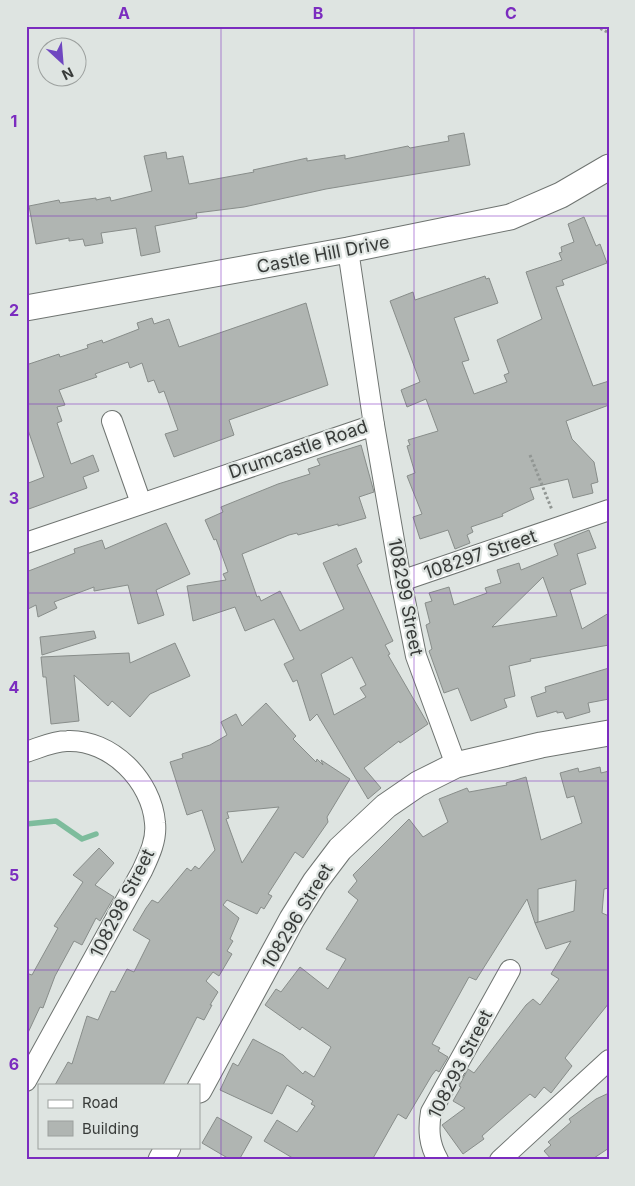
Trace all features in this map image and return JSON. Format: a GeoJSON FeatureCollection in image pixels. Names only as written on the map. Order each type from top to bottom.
{"type":"FeatureCollection","features":[{"type":"Feature","properties":{"kind":"street","name":"Castle Hill Drive"},"geometry":{"type":"LineString","coordinates":[[26,308],[348,250],[510,217],[561,195],[609,167]]}},
{"type":"Feature","properties":{"kind":"street","name":"Drumcastle Road"},"geometry":{"type":"LineString","coordinates":[[26,543],[374,424],[348,250]]}},
{"type":"Feature","properties":{"kind":"street"},"geometry":{"type":"LineString","coordinates":[[112,421],[141,503]]}},
{"type":"Feature","properties":{"kind":"street","name":"108299 Street"},"geometry":{"type":"LineString","coordinates":[[374,424],[416,656],[456,765]]}},
{"type":"Feature","properties":{"kind":"street","name":"108297 Street"},"geometry":{"type":"LineString","coordinates":[[401,581],[609,510]]}},
{"type":"Feature","properties":{"kind":"street","name":"108296 Street"},"geometry":{"type":"LineString","coordinates":[[200,1088],[292,919],[315,882],[340,849],[386,806],[418,784],[456,765],[541,745],[609,734]]}},
{"type":"Feature","properties":{"kind":"street","name":"108298 Street"},"geometry":{"type":"LineString","coordinates":[[26,752],[67,741],[86,743],[116,757],[130,768],[144,786],[152,804],[155,824],[153,844],[142,871],[26,1081]]}},
{"type":"Feature","properties":{"kind":"street","name":"108293 Street"},"geometry":{"type":"LineString","coordinates":[[438,1160],[432,1149],[428,1130],[432,1112],[510,970]]}},
{"type":"Feature","properties":{"kind":"street"},"geometry":{"type":"LineString","coordinates":[[500,1160],[609,1060]]}},
{"type":"Feature","properties":{"kind":"street"},"geometry":{"type":"LineString","coordinates":[[161,1160],[167,1148]]}},
{"type":"Feature","properties":{"kind":"path"},"geometry":{"type":"LineString","coordinates":[[596,26],[609,33]]}},
{"type":"Feature","properties":{"kind":"path","name":"108297 Street"},"geometry":{"type":"LineString","coordinates":[[530,456],[558,527]]}},
{"type":"Feature","properties":{"kind":"building"},"geometry":{"type":"Polygon","coordinates":[[[464,133],[470,165],[326,189],[244,207],[196,213],[197,218],[155,226],[160,252],[141,256],[136,228],[101,233],[103,243],[85,246],[83,239],[69,241],[69,238],[36,244],[29,206],[59,200],[60,203],[110,197],[111,201],[152,191],[144,156],[166,152],[167,159],[183,156],[189,184],[254,172],[253,170],[307,158],[307,161],[345,155],[345,159],[408,146],[410,148],[449,141],[448,136],[464,133]]]}},
{"type":"Feature","properties":{"kind":"building"},"geometry":{"type":"Polygon","coordinates":[[[584,217],[596,246],[600,244],[607,263],[562,280],[564,285],[556,287],[593,386],[609,381],[609,405],[566,421],[572,439],[594,462],[598,482],[591,484],[593,493],[573,498],[568,479],[530,488],[534,499],[502,514],[503,516],[471,527],[473,532],[467,535],[470,543],[455,549],[448,530],[420,539],[413,517],[422,514],[407,476],[415,473],[407,446],[410,445],[408,440],[438,431],[426,399],[407,407],[401,390],[420,382],[390,301],[413,292],[415,300],[485,276],[486,279],[489,278],[498,303],[454,318],[469,360],[462,362],[474,394],[507,382],[504,375],[509,373],[497,340],[542,319],[526,272],[562,260],[559,253],[562,252],[561,247],[574,242],[568,224],[584,217]]]}},
{"type":"Feature","properties":{"kind":"building"},"geometry":{"type":"Polygon","coordinates":[[[306,303],[328,385],[229,420],[234,435],[174,457],[165,434],[178,430],[164,391],[159,393],[154,380],[148,382],[142,363],[130,368],[128,362],[95,374],[97,377],[59,390],[65,405],[57,407],[62,421],[57,423],[71,464],[93,455],[99,471],[83,477],[87,488],[26,510],[26,484],[44,477],[26,424],[26,365],[59,354],[60,357],[88,348],[87,345],[102,340],[103,343],[139,329],[137,323],[152,318],[154,324],[169,319],[179,347],[306,303]]]}},
{"type":"Feature","properties":{"kind":"building"},"geometry":{"type":"Polygon","coordinates":[[[361,445],[374,492],[359,497],[366,518],[298,535],[297,533],[289,535],[242,554],[257,597],[259,596],[261,601],[280,591],[300,631],[344,609],[323,563],[356,548],[362,562],[357,565],[393,641],[385,645],[390,654],[388,655],[428,724],[400,743],[399,741],[364,768],[381,788],[368,799],[317,714],[310,721],[297,680],[293,682],[284,664],[294,659],[274,619],[245,631],[235,607],[193,621],[187,586],[226,580],[223,574],[228,572],[216,539],[214,540],[205,520],[223,512],[221,507],[278,484],[310,474],[308,469],[320,465],[317,459],[361,445]],[[352,657],[321,674],[334,715],[366,697],[360,688],[366,685],[352,657]]]}},
{"type":"Feature","properties":{"kind":"building"},"geometry":{"type":"Polygon","coordinates":[[[166,523],[190,574],[156,590],[164,615],[138,624],[128,585],[94,591],[94,587],[54,602],[57,608],[38,617],[36,605],[26,610],[26,572],[75,553],[74,549],[102,540],[105,549],[166,523]]]}},
{"type":"Feature","properties":{"kind":"building"},"geometry":{"type":"Polygon","coordinates":[[[589,530],[596,548],[577,554],[586,584],[570,590],[582,629],[609,613],[609,645],[530,659],[531,661],[509,666],[515,696],[504,699],[507,707],[471,721],[458,688],[444,693],[429,651],[432,649],[426,625],[430,623],[425,603],[432,601],[429,593],[449,587],[454,605],[487,593],[485,588],[501,583],[497,570],[519,563],[521,570],[558,555],[554,544],[589,530]],[[543,577],[492,627],[557,616],[543,577]]]}},
{"type":"Feature","properties":{"kind":"building"},"geometry":{"type":"Polygon","coordinates":[[[94,631],[96,638],[42,655],[40,637],[94,631]]]}},
{"type":"Feature","properties":{"kind":"building"},"geometry":{"type":"Polygon","coordinates":[[[175,643],[190,676],[150,694],[130,717],[112,701],[108,706],[74,675],[79,721],[51,724],[46,677],[43,677],[41,657],[129,653],[130,663],[175,643]]]}},
{"type":"Feature","properties":{"kind":"building"},"geometry":{"type":"Polygon","coordinates":[[[609,668],[609,699],[588,703],[590,712],[566,719],[563,712],[557,713],[557,711],[537,717],[531,697],[546,692],[545,687],[609,668]]]}},
{"type":"Feature","properties":{"kind":"building"},"geometry":{"type":"Polygon","coordinates":[[[266,703],[296,736],[293,739],[316,762],[317,759],[323,765],[321,760],[350,779],[327,817],[328,822],[303,858],[295,852],[268,894],[272,896],[264,909],[261,907],[257,914],[227,900],[223,905],[239,918],[230,939],[233,941],[227,951],[232,954],[219,976],[213,972],[206,981],[218,992],[204,1020],[197,1017],[164,1084],[56,1084],[68,1062],[72,1064],[87,1016],[98,1020],[111,991],[115,992],[127,969],[134,972],[150,940],[133,930],[146,908],[152,900],[158,903],[187,868],[191,871],[195,866],[199,869],[215,850],[202,810],[187,815],[170,762],[183,758],[182,754],[210,745],[227,735],[221,722],[236,714],[242,726],[266,703]],[[279,807],[227,812],[229,818],[226,819],[242,863],[279,807]]]}},
{"type":"Feature","properties":{"kind":"building"},"geometry":{"type":"Polygon","coordinates":[[[600,767],[601,773],[609,771],[609,888],[604,889],[602,913],[609,916],[609,1003],[565,1058],[572,1066],[551,1093],[544,1087],[535,1098],[530,1094],[482,1136],[484,1139],[463,1154],[442,1125],[465,1108],[453,1101],[461,1087],[459,1086],[468,1069],[474,1073],[526,1005],[533,999],[540,1005],[559,979],[551,974],[571,941],[546,949],[535,923],[527,899],[476,980],[469,977],[432,1044],[440,1048],[438,1051],[448,1057],[439,1072],[436,1070],[432,1075],[406,1119],[398,1114],[372,1160],[296,1160],[264,1141],[277,1120],[297,1132],[315,1106],[311,1104],[313,1101],[287,1085],[272,1114],[220,1090],[233,1063],[238,1066],[253,1039],[283,1055],[303,1074],[305,1071],[314,1077],[331,1047],[302,1027],[300,1030],[265,1005],[276,989],[281,992],[300,967],[328,989],[346,959],[326,949],[358,900],[348,892],[357,881],[353,875],[409,819],[423,837],[448,822],[439,799],[467,788],[469,792],[507,785],[506,783],[526,777],[541,840],[582,823],[574,796],[567,798],[560,773],[578,768],[579,772],[600,767]],[[576,880],[538,889],[538,922],[535,923],[574,911],[576,880]]]}},
{"type":"Feature","properties":{"kind":"building"},"geometry":{"type":"Polygon","coordinates":[[[99,848],[114,863],[95,885],[114,897],[100,921],[96,918],[82,945],[74,941],[55,976],[43,1008],[40,1007],[26,1037],[26,973],[32,975],[58,928],[54,926],[83,882],[73,875],[99,848]]]}},
{"type":"Feature","properties":{"kind":"building"},"geometry":{"type":"Polygon","coordinates":[[[609,1093],[609,1148],[591,1160],[552,1160],[544,1151],[551,1145],[548,1142],[571,1122],[569,1119],[596,1099],[609,1093]]]}},
{"type":"Feature","properties":{"kind":"building"},"geometry":{"type":"Polygon","coordinates":[[[217,1117],[252,1137],[239,1160],[231,1160],[202,1143],[217,1117]]]}},
{"type":"Feature","properties":{"kind":"waterway"},"geometry":{"type":"LineString","coordinates":[[26,824],[56,821],[82,839],[96,834]]}}]}
